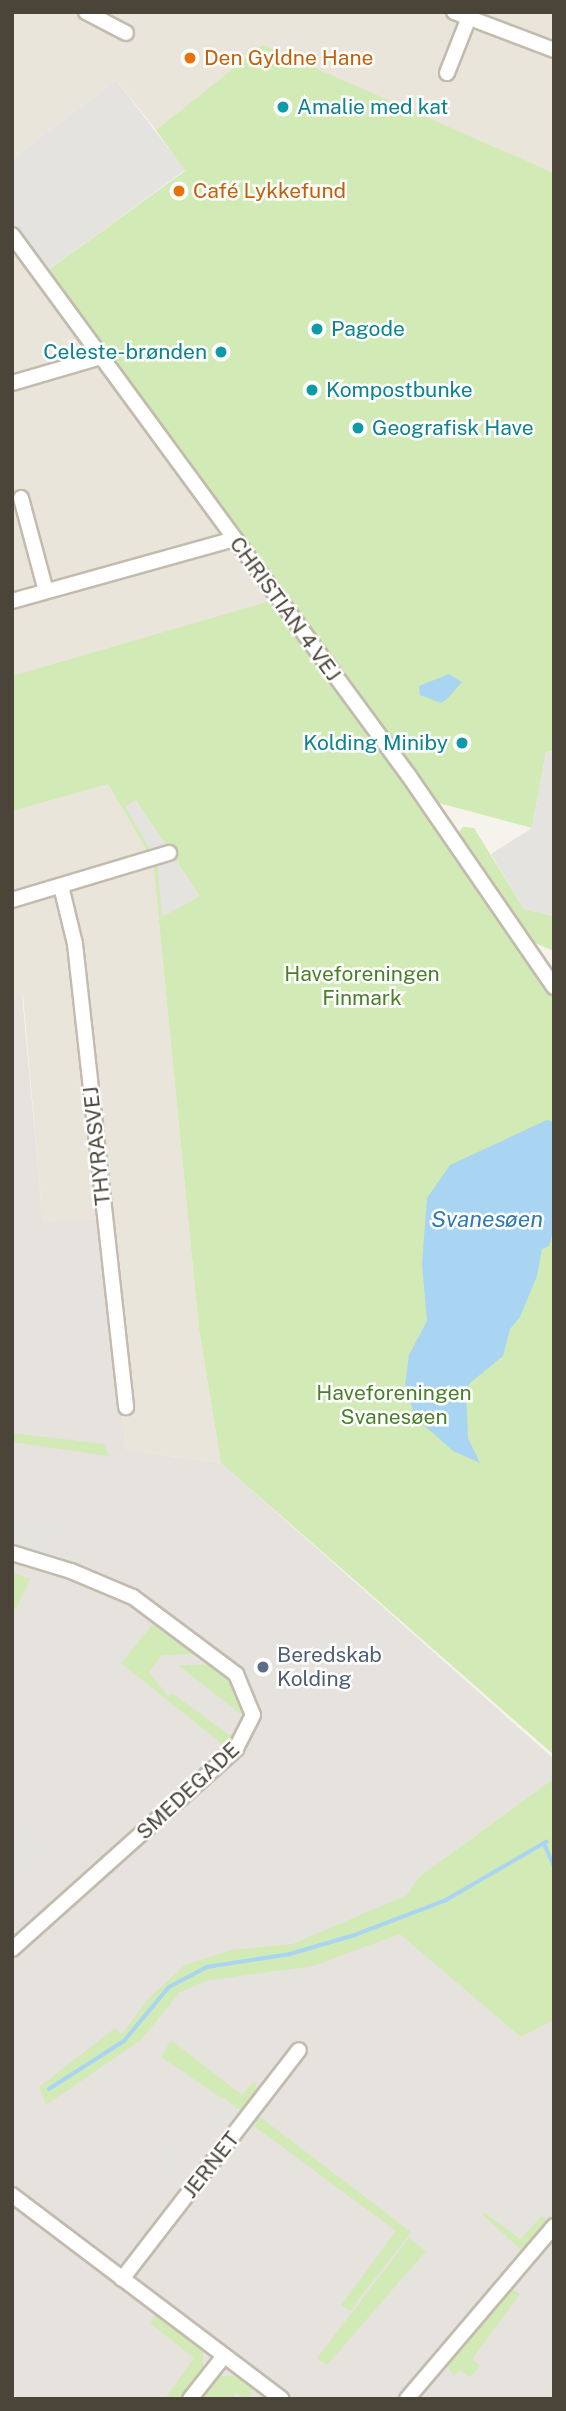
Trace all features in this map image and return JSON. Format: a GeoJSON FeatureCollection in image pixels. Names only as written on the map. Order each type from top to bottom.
{"type":"FeatureCollection","features":[{"type":"Feature","properties":{"kind":"street"},"geometry":{"type":"LineString","coordinates":[[86,12],[126,33]]}},
{"type":"Feature","properties":{"kind":"street"},"geometry":{"type":"LineString","coordinates":[[454,12],[470,15],[554,50]]}},
{"type":"Feature","properties":{"kind":"street"},"geometry":{"type":"LineString","coordinates":[[447,73],[470,15]]}},
{"type":"Feature","properties":{"kind":"street","name":"CHRISTIAN 4 VEJ"},"geometry":{"type":"LineString","coordinates":[[12,235],[98,358],[409,776],[554,987]]}},
{"type":"Feature","properties":{"kind":"street"},"geometry":{"type":"LineString","coordinates":[[12,383],[98,358]]}},
{"type":"Feature","properties":{"kind":"street"},"geometry":{"type":"LineString","coordinates":[[21,498],[46,591]]}},
{"type":"Feature","properties":{"kind":"street"},"geometry":{"type":"LineString","coordinates":[[12,601],[234,539]]}},
{"type":"Feature","properties":{"kind":"street"},"geometry":{"type":"LineString","coordinates":[[12,900],[169,853]]}},
{"type":"Feature","properties":{"kind":"street","name":"THYRASVEJ"},"geometry":{"type":"LineString","coordinates":[[61,886],[75,944],[126,1407]]}},
{"type":"Feature","properties":{"kind":"street","name":"SMEDEGADE"},"geometry":{"type":"LineString","coordinates":[[12,1553],[71,1571],[133,1597],[236,1674],[253,1715],[236,1749],[12,1949]]}},
{"type":"Feature","properties":{"kind":"street","name":"JERNET"},"geometry":{"type":"LineString","coordinates":[[122,2279],[299,2050]]}},
{"type":"Feature","properties":{"kind":"street"},"geometry":{"type":"LineString","coordinates":[[12,2195],[282,2399]]}},
{"type":"Feature","properties":{"kind":"street"},"geometry":{"type":"LineString","coordinates":[[407,2399],[554,2226]]}},
{"type":"Feature","properties":{"kind":"street"},"geometry":{"type":"LineString","coordinates":[[190,2399],[224,2356]]}},
{"type":"Feature","properties":{"kind":"shaded area"},"geometry":{"type":"Polygon","coordinates":[[[12,12],[554,12],[554,173],[263,46],[156,130],[116,80],[12,158],[12,12]]]}},
{"type":"Feature","properties":{"kind":"shaded area"},"geometry":{"type":"Polygon","coordinates":[[[116,80],[185,170],[47,271],[12,217],[12,158],[116,80]]]}},
{"type":"Feature","properties":{"kind":"shaded area"},"geometry":{"type":"Polygon","coordinates":[[[12,217],[276,586],[274,600],[12,716],[12,217]]]}},
{"type":"Feature","properties":{"kind":"shaded area"},"geometry":{"type":"Polygon","coordinates":[[[12,737],[108,784],[153,861],[199,1329],[221,1463],[126,1450],[102,1219],[43,1223],[23,995],[12,997],[12,737]]]}},
{"type":"Feature","properties":{"kind":"shaded area"},"geometry":{"type":"Polygon","coordinates":[[[554,751],[554,916],[524,909],[491,854],[532,828],[546,752],[554,751]]]}},
{"type":"Feature","properties":{"kind":"shaded area"},"geometry":{"type":"Polygon","coordinates":[[[136,800],[200,896],[162,917],[157,862],[125,806],[136,800]]]}},
{"type":"Feature","properties":{"kind":"shaded area"},"geometry":{"type":"Polygon","coordinates":[[[22,995],[43,1222],[102,1219],[126,1450],[221,1463],[554,1759],[554,1778],[420,1876],[521,2037],[554,2020],[554,2399],[12,2399],[12,997],[22,995]]]}},
{"type":"Feature","properties":{"kind":"shaded area"},"geometry":{"type":"Polygon","coordinates":[[[12,1513],[61,1520],[55,1553],[12,1538],[12,1513]]]}},
{"type":"Feature","properties":{"kind":"shaded area"},"geometry":{"type":"Polygon","coordinates":[[[17,1828],[46,1849],[12,1892],[12,1834],[17,1828]]]}},
{"type":"Feature","properties":{"kind":"shaded area"},"geometry":{"type":"Polygon","coordinates":[[[224,2098],[241,2111],[225,2131],[209,2118],[224,2098]]]}},
{"type":"Feature","properties":{"kind":"shaded area"},"geometry":{"type":"Polygon","coordinates":[[[169,2148],[189,2162],[171,2185],[153,2170],[169,2148]]]}},
{"type":"Feature","properties":{"kind":"green space","name":"Geografisk Have"},"geometry":{"type":"Polygon","coordinates":[[[263,45],[554,173],[554,751],[546,752],[532,828],[435,802],[289,599],[290,595],[276,586],[47,271],[185,171],[156,130],[263,45]]]}},
{"type":"Feature","properties":{"kind":"green space"},"geometry":{"type":"Polygon","coordinates":[[[274,600],[554,996],[554,1755],[221,1463],[199,1329],[153,861],[108,784],[12,811],[12,676],[274,600]]]}},
{"type":"Feature","properties":{"kind":"green space"},"geometry":{"type":"Polygon","coordinates":[[[463,827],[474,828],[524,909],[554,916],[554,951],[530,941],[457,835],[463,827]]]}},
{"type":"Feature","properties":{"kind":"green space"},"geometry":{"type":"Polygon","coordinates":[[[12,1433],[104,1444],[109,1456],[12,1442],[12,1433]]]}},
{"type":"Feature","properties":{"kind":"green space"},"geometry":{"type":"Polygon","coordinates":[[[12,1572],[30,1579],[16,1609],[12,1608],[12,1572]]]}},
{"type":"Feature","properties":{"kind":"green space"},"geometry":{"type":"Polygon","coordinates":[[[153,1624],[198,1654],[162,1655],[149,1672],[168,1696],[172,1693],[229,1735],[239,1730],[226,1747],[121,1663],[153,1624]]]}},
{"type":"Feature","properties":{"kind":"green space"},"geometry":{"type":"Polygon","coordinates":[[[178,1665],[214,1665],[237,1691],[242,1715],[178,1665]]]}},
{"type":"Feature","properties":{"kind":"green space"},"geometry":{"type":"Polygon","coordinates":[[[554,1778],[554,2020],[521,2037],[400,1934],[313,1966],[209,1980],[180,1992],[141,2040],[46,2105],[39,2087],[115,2028],[122,2034],[148,1999],[185,1965],[232,1950],[293,1944],[407,1895],[420,1876],[554,1778]]]}},
{"type":"Feature","properties":{"kind":"green space"},"geometry":{"type":"Polygon","coordinates":[[[171,2040],[242,2095],[254,2081],[258,2091],[241,2111],[161,2057],[171,2040]]]}},
{"type":"Feature","properties":{"kind":"green space"},"geometry":{"type":"Polygon","coordinates":[[[260,2117],[411,2232],[350,2311],[341,2305],[396,2231],[254,2126],[260,2117]]]}},
{"type":"Feature","properties":{"kind":"green space"},"geometry":{"type":"Polygon","coordinates":[[[485,2213],[520,2239],[542,2216],[547,2220],[521,2250],[483,2215],[485,2213]]]}},
{"type":"Feature","properties":{"kind":"green space"},"geometry":{"type":"Polygon","coordinates":[[[409,2238],[426,2251],[327,2365],[317,2358],[409,2238]]]}},
{"type":"Feature","properties":{"kind":"green space"},"geometry":{"type":"Polygon","coordinates":[[[510,2288],[520,2294],[472,2359],[480,2366],[470,2377],[460,2370],[454,2376],[445,2363],[510,2288]]]}},
{"type":"Feature","properties":{"kind":"green space"},"geometry":{"type":"Polygon","coordinates":[[[156,2315],[203,2352],[203,2370],[181,2399],[165,2399],[194,2358],[150,2323],[156,2315]]]}},
{"type":"Feature","properties":{"kind":"green space"},"geometry":{"type":"Polygon","coordinates":[[[220,2376],[238,2376],[254,2388],[248,2399],[242,2399],[236,2392],[233,2399],[200,2399],[220,2376]]]}},
{"type":"Feature","properties":{"kind":"water"},"geometry":{"type":"Polygon","coordinates":[[[449,674],[462,682],[447,699],[441,703],[420,695],[419,686],[449,674]]]}},
{"type":"Feature","properties":{"kind":"water","name":"Svanesøen"},"geometry":{"type":"Polygon","coordinates":[[[547,1120],[554,1122],[554,1228],[549,1246],[542,1249],[537,1276],[520,1317],[510,1329],[503,1356],[470,1383],[466,1391],[468,1438],[480,1463],[453,1451],[415,1417],[405,1385],[409,1355],[427,1321],[422,1264],[427,1198],[450,1165],[547,1120]]]}},
{"type":"Feature","properties":{"kind":"waterway"},"geometry":{"type":"LineString","coordinates":[[49,2089],[124,2041],[169,1987],[207,1967],[290,1954],[355,1935],[446,1900],[546,1842]]}},
{"type":"Feature","properties":{"kind":"waterway"},"geometry":{"type":"LineString","coordinates":[[545,1845],[554,1865]]}},
{"type":"Feature","properties":{"kind":"place","name":"Den Gyldne Hane"},"geometry":{"type":"Point","coordinates":[190,58]}},
{"type":"Feature","properties":{"kind":"place","name":"Amalie med kat"},"geometry":{"type":"Point","coordinates":[283,107]}},
{"type":"Feature","properties":{"kind":"place","name":"Café Lykkefund"},"geometry":{"type":"Point","coordinates":[179,191]}},
{"type":"Feature","properties":{"kind":"place","name":"Pagode"},"geometry":{"type":"Point","coordinates":[317,329]}},
{"type":"Feature","properties":{"kind":"place","name":"Celeste-brønden"},"geometry":{"type":"Point","coordinates":[221,352]}},
{"type":"Feature","properties":{"kind":"place","name":"Kompostbunke"},"geometry":{"type":"Point","coordinates":[312,390]}},
{"type":"Feature","properties":{"kind":"place","name":"Geografisk Have"},"geometry":{"type":"Point","coordinates":[358,428]}},
{"type":"Feature","properties":{"kind":"place","name":"Kolding Miniby"},"geometry":{"type":"Point","coordinates":[462,743]}},
{"type":"Feature","properties":{"kind":"place","name":"Beredskab Kolding"},"geometry":{"type":"Point","coordinates":[263,1667]}},
{"type":"Feature","properties":{"kind":"park label","name":"Haveforeningen Finmark"},"geometry":{"type":"Point","coordinates":[362,986]}},
{"type":"Feature","properties":{"kind":"park label","name":"Haveforeningen Svanesøen"},"geometry":{"type":"Point","coordinates":[394,1405]}}]}
